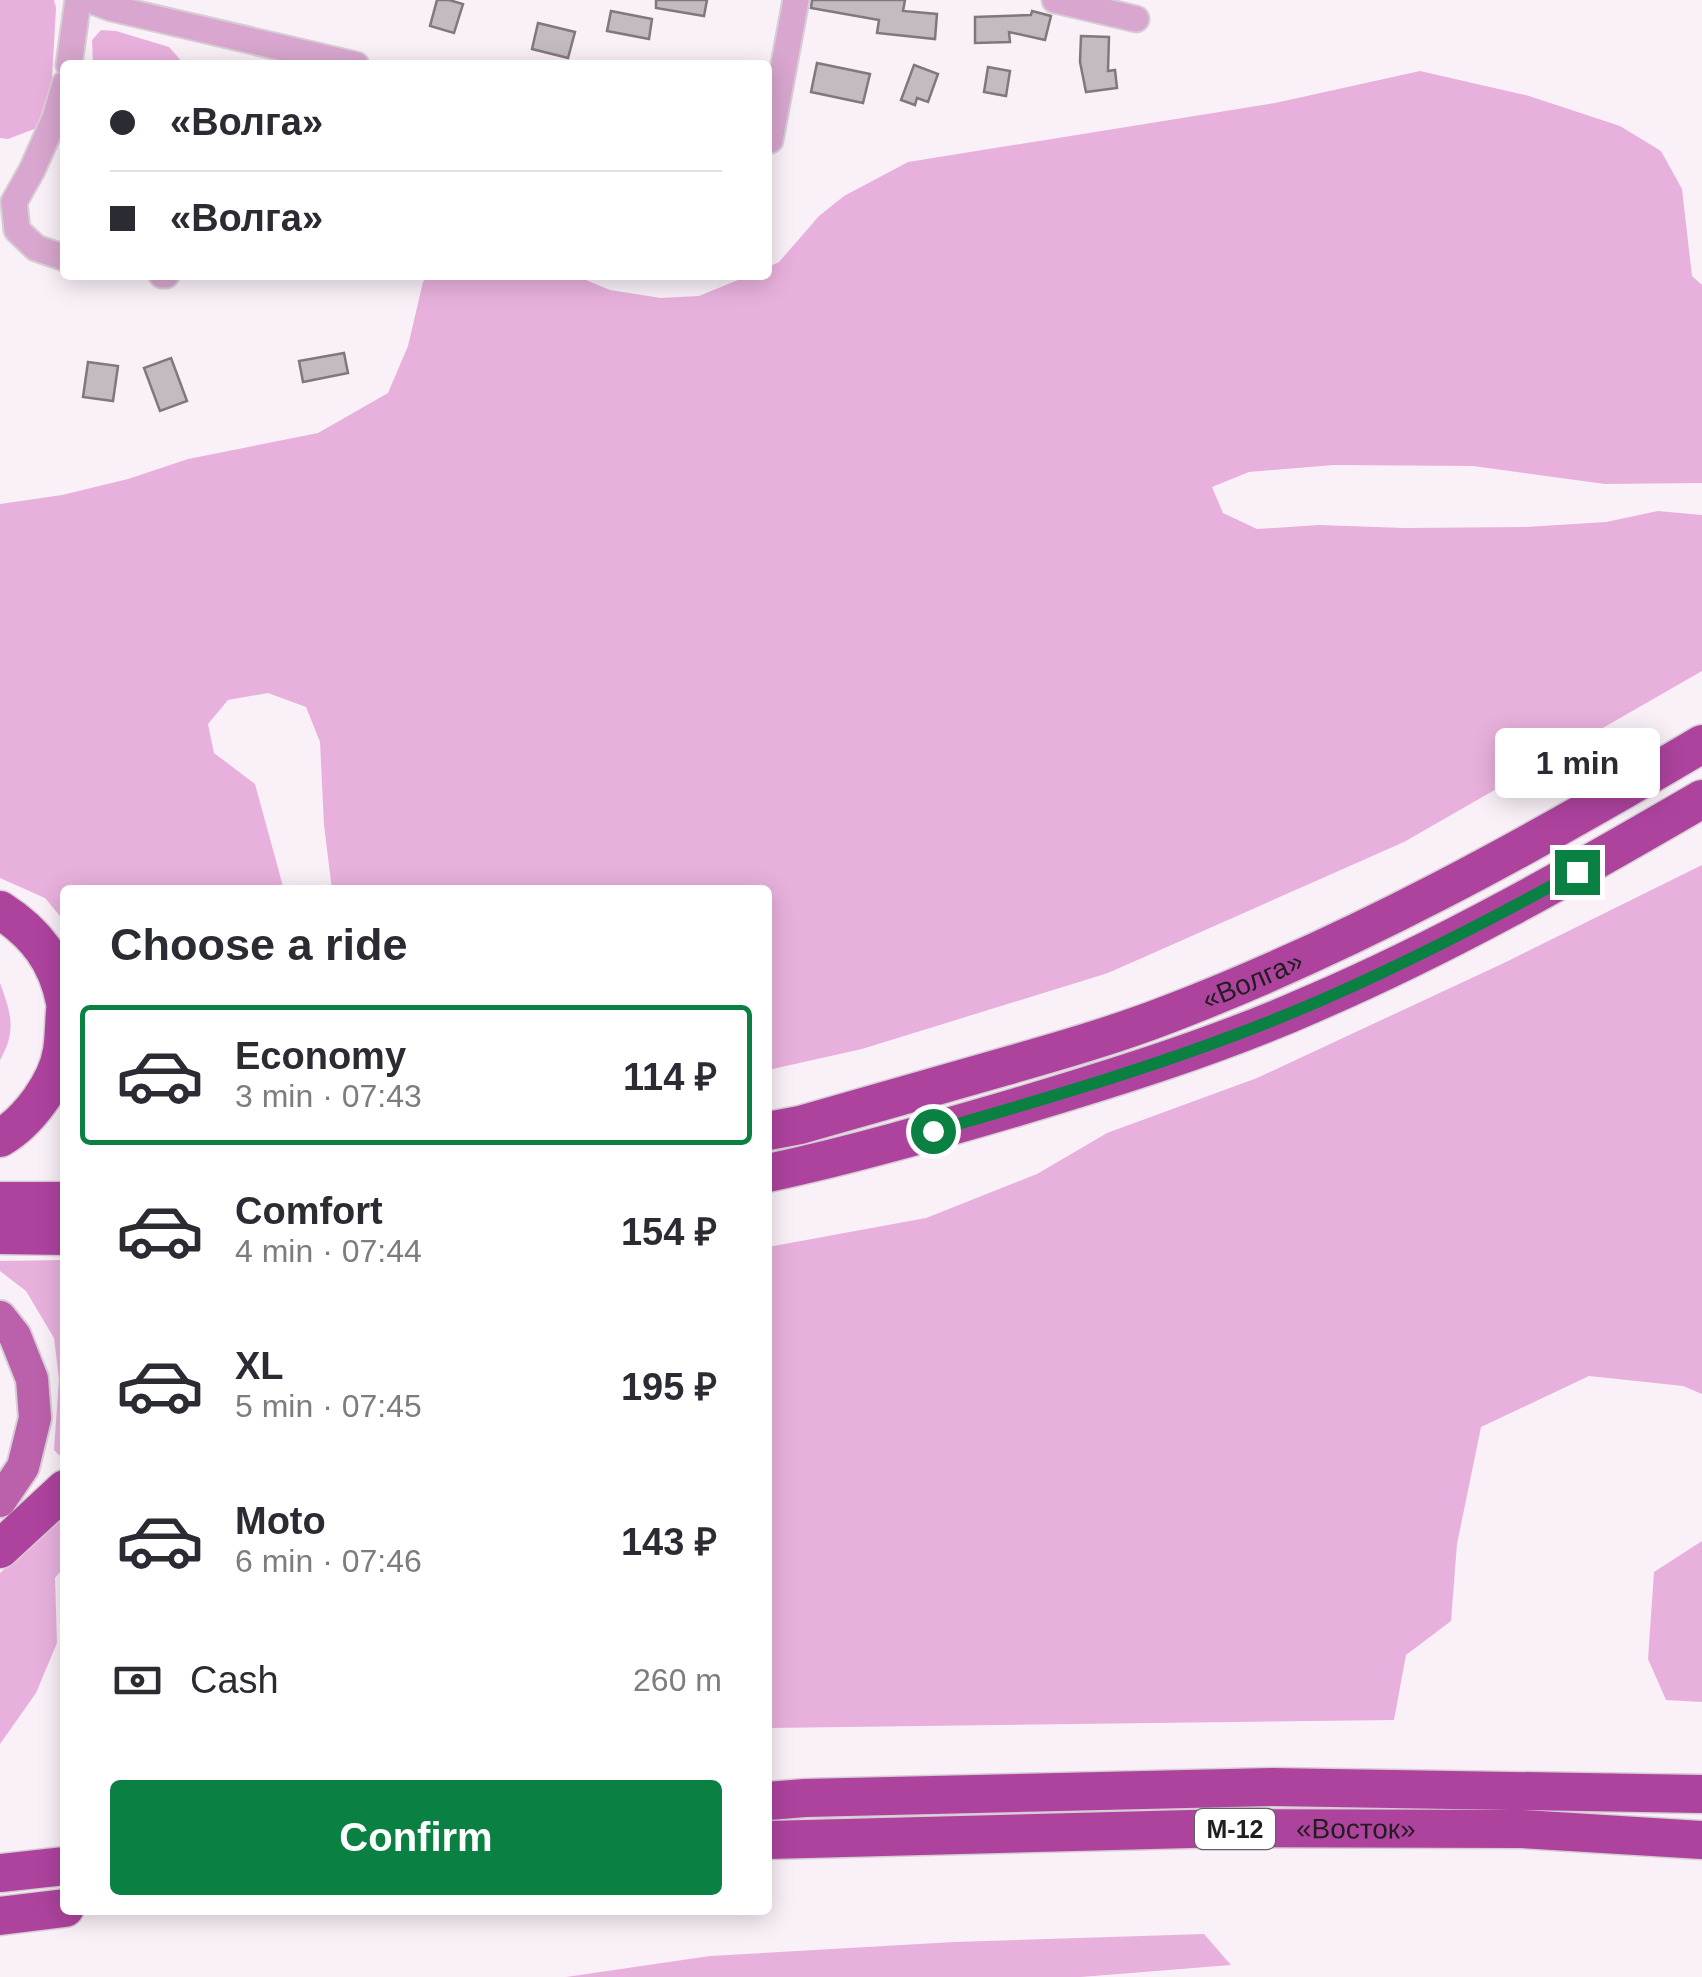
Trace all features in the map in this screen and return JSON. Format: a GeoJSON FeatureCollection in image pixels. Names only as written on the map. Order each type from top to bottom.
{"type":"FeatureCollection","features":[{"type":"Feature","properties":{"kind":"highway","name":"«Волга»"},"geometry":{"type":"LineString","coordinates":[[772,1131],[1084,1043],[1167,1015],[1271,972],[1458,882],[1702,744]]}},
{"type":"Feature","properties":{"kind":"highway","name":"«Волга»"},"geometry":{"type":"LineString","coordinates":[[772,1172],[1091,1085],[1312,1004],[1521,902],[1702,799]]}},
{"type":"Feature","properties":{"kind":"highway"},"geometry":{"type":"LineString","coordinates":[[0,910],[47,952],[60,980]]}},
{"type":"Feature","properties":{"kind":"highway"},"geometry":{"type":"LineString","coordinates":[[0,1138],[44,1096],[60,1059]]}},
{"type":"Feature","properties":{"kind":"highway"},"geometry":{"type":"LineString","coordinates":[[0,1201],[60,1201]]}},
{"type":"Feature","properties":{"kind":"highway"},"geometry":{"type":"LineString","coordinates":[[0,1235],[60,1236]]}},
{"type":"Feature","properties":{"kind":"highway"},"geometry":{"type":"LineString","coordinates":[[0,1549],[60,1494]]}},
{"type":"Feature","properties":{"kind":"highway","name":"«Восток»"},"geometry":{"type":"LineString","coordinates":[[772,1801],[1272,1787],[1702,1794]]}},
{"type":"Feature","properties":{"kind":"highway","name":"«Восток»"},"geometry":{"type":"LineString","coordinates":[[772,1840],[1229,1828],[1522,1830],[1702,1840]]}},
{"type":"Feature","properties":{"kind":"highway"},"geometry":{"type":"LineString","coordinates":[[0,1874],[60,1867]]}},
{"type":"Feature","properties":{"kind":"highway"},"geometry":{"type":"LineString","coordinates":[[0,1916],[60,1909]]}},
{"type":"Feature","properties":{"kind":"main road"},"geometry":{"type":"LineString","coordinates":[[0,1317],[15,1336],[32,1379],[36,1418],[22,1468],[0,1501]]}},
{"type":"Feature","properties":{"kind":"street"},"geometry":{"type":"LineString","coordinates":[[70,60],[78,0]]}},
{"type":"Feature","properties":{"kind":"street"},"geometry":{"type":"LineString","coordinates":[[90,0],[335,60]]}},
{"type":"Feature","properties":{"kind":"street"},"geometry":{"type":"LineString","coordinates":[[772,129],[796,0]]}},
{"type":"Feature","properties":{"kind":"street"},"geometry":{"type":"LineString","coordinates":[[1055,0],[1136,19]]}},
{"type":"Feature","properties":{"kind":"street"},"geometry":{"type":"LineString","coordinates":[[60,101],[32,170],[14,202],[17,230],[36,248],[60,256]]}},
{"type":"Feature","properties":{"kind":"shaded area"},"geometry":{"type":"Polygon","coordinates":[[[0,0],[54,0],[56,8],[52,78],[37,128],[8,139],[0,138],[0,0]]]}},
{"type":"Feature","properties":{"kind":"shaded area"},"geometry":{"type":"Polygon","coordinates":[[[101,30],[116,31],[169,47],[181,60],[93,60],[92,40],[101,30]]]}},
{"type":"Feature","properties":{"kind":"shaded area"},"geometry":{"type":"Polygon","coordinates":[[[1420,71],[1529,96],[1620,126],[1661,151],[1682,189],[1692,276],[1702,285],[1702,483],[1605,484],[1473,466],[1334,465],[1249,472],[1212,487],[1223,513],[1257,529],[1319,525],[1526,527],[1606,522],[1658,511],[1702,515],[1702,671],[1404,842],[1108,973],[862,1049],[772,1069],[772,885],[331,885],[320,742],[306,707],[268,693],[228,700],[208,724],[214,753],[255,784],[283,885],[60,885],[60,916],[45,898],[0,878],[0,504],[62,495],[188,459],[318,433],[388,393],[408,346],[425,280],[586,280],[610,290],[661,298],[699,296],[738,280],[772,280],[772,265],[819,216],[844,196],[908,162],[1275,103],[1420,71]]]}},
{"type":"Feature","properties":{"kind":"shaded area"},"geometry":{"type":"Polygon","coordinates":[[[1702,865],[1702,1394],[1683,1386],[1589,1376],[1481,1427],[1457,1544],[1451,1621],[1406,1655],[1394,1720],[772,1728],[772,1246],[926,1218],[1037,1174],[1107,1133],[1257,1078],[1702,865]]]}},
{"type":"Feature","properties":{"kind":"shaded area"},"geometry":{"type":"Polygon","coordinates":[[[0,983],[10,1022],[9,1040],[0,1060],[0,983]]]}},
{"type":"Feature","properties":{"kind":"shaded area"},"geometry":{"type":"Polygon","coordinates":[[[60,1260],[60,1456],[54,1450],[59,1379],[54,1338],[26,1291],[0,1271],[0,1261],[60,1260]]]}},
{"type":"Feature","properties":{"kind":"shaded area"},"geometry":{"type":"Polygon","coordinates":[[[60,1519],[60,1572],[55,1578],[57,1643],[36,1693],[0,1744],[0,1573],[60,1519]]]}},
{"type":"Feature","properties":{"kind":"shaded area"},"geometry":{"type":"Polygon","coordinates":[[[1702,1541],[1702,1702],[1666,1700],[1648,1659],[1654,1572],[1702,1541]]]}},
{"type":"Feature","properties":{"kind":"shaded area"},"geometry":{"type":"Polygon","coordinates":[[[1204,1934],[1231,1965],[1081,1977],[566,1977],[710,1956],[954,1942],[1204,1934]]]}},
{"type":"Feature","properties":{"kind":"building"},"geometry":{"type":"Polygon","coordinates":[[[437,0],[463,4],[454,33],[430,26],[437,0]]]}},
{"type":"Feature","properties":{"kind":"building"},"geometry":{"type":"Polygon","coordinates":[[[656,0],[707,0],[704,16],[656,8],[656,0]]]}},
{"type":"Feature","properties":{"kind":"building"},"geometry":{"type":"Polygon","coordinates":[[[812,0],[905,0],[903,11],[937,14],[935,39],[877,33],[879,20],[811,8],[812,0]]]}},
{"type":"Feature","properties":{"kind":"building"},"geometry":{"type":"Polygon","coordinates":[[[611,11],[652,19],[649,39],[607,31],[611,11]]]}},
{"type":"Feature","properties":{"kind":"building"},"geometry":{"type":"Polygon","coordinates":[[[1032,11],[1051,16],[1045,40],[1009,32],[1010,42],[975,43],[975,17],[1031,15],[1032,11]]]}},
{"type":"Feature","properties":{"kind":"building"},"geometry":{"type":"Polygon","coordinates":[[[538,23],[575,32],[568,58],[532,49],[538,23]]]}},
{"type":"Feature","properties":{"kind":"building"},"geometry":{"type":"Polygon","coordinates":[[[1081,36],[1109,37],[1108,71],[1115,70],[1117,88],[1086,92],[1080,62],[1081,36]]]}},
{"type":"Feature","properties":{"kind":"building"},"geometry":{"type":"Polygon","coordinates":[[[817,63],[870,74],[863,103],[811,92],[817,63]]]}},
{"type":"Feature","properties":{"kind":"building"},"geometry":{"type":"Polygon","coordinates":[[[914,65],[938,74],[928,102],[917,98],[915,105],[901,100],[914,65]]]}},
{"type":"Feature","properties":{"kind":"building"},"geometry":{"type":"Polygon","coordinates":[[[988,67],[1010,71],[1006,96],[984,92],[988,67]]]}},
{"type":"Feature","properties":{"kind":"building"},"geometry":{"type":"Polygon","coordinates":[[[344,353],[348,373],[303,382],[299,361],[344,353]]]}},
{"type":"Feature","properties":{"kind":"building"},"geometry":{"type":"Polygon","coordinates":[[[171,358],[187,401],[160,411],[144,368],[171,358]]]}},
{"type":"Feature","properties":{"kind":"building"},"geometry":{"type":"Polygon","coordinates":[[[88,362],[118,366],[113,401],[83,397],[88,362]]]}},
{"type":"Feature","properties":{"kind":"route"},"geometry":{"type":"LineString","coordinates":[[933,1131],[1091,1085],[1312,1004],[1442,943],[1577,872]]}}]}
